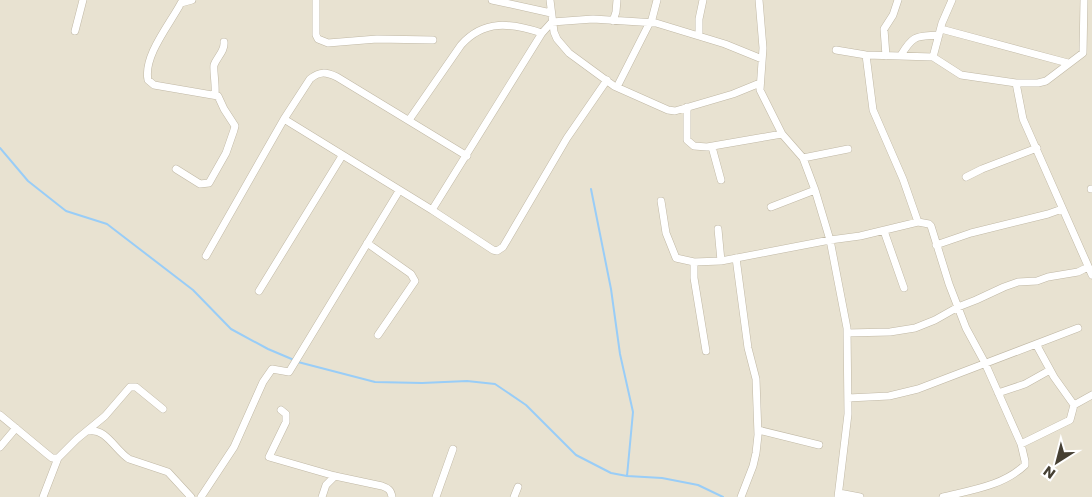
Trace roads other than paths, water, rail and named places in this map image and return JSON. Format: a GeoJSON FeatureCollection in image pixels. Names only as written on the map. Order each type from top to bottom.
{"type":"FeatureCollection","features":[{"type":"Feature","properties":{"kind":"street"},"geometry":{"type":"LineString","coordinates":[[76,31],[83,0]]}},
{"type":"Feature","properties":{"kind":"street"},"geometry":{"type":"LineString","coordinates":[[176,169],[200,184],[206,184],[213,179],[226,153],[235,126],[224,109],[221,99],[215,94],[154,85],[148,80],[148,63],[157,44],[181,3],[192,0]]}},
{"type":"Feature","properties":{"kind":"street"},"geometry":{"type":"LineString","coordinates":[[316,0],[316,35],[322,42],[377,39],[433,40]]}},
{"type":"Feature","properties":{"kind":"street"},"geometry":{"type":"LineString","coordinates":[[492,0],[552,13]]}},
{"type":"Feature","properties":{"kind":"street"},"geometry":{"type":"LineString","coordinates":[[550,0],[552,22],[557,39],[569,53],[617,87],[668,110],[675,111],[733,94],[760,83]]}},
{"type":"Feature","properties":{"kind":"street"},"geometry":{"type":"LineString","coordinates":[[613,21],[616,12],[616,0]]}},
{"type":"Feature","properties":{"kind":"street"},"geometry":{"type":"LineString","coordinates":[[617,87],[650,22],[657,0]]}},
{"type":"Feature","properties":{"kind":"street"},"geometry":{"type":"LineString","coordinates":[[699,36],[699,19],[703,0]]}},
{"type":"Feature","properties":{"kind":"street"},"geometry":{"type":"LineString","coordinates":[[759,0],[763,48],[760,90],[782,134],[803,158],[830,240],[847,333],[848,414],[838,495],[860,497]]}},
{"type":"Feature","properties":{"kind":"street"},"geometry":{"type":"LineString","coordinates":[[886,56],[884,29],[893,15],[898,0]]}},
{"type":"Feature","properties":{"kind":"street"},"geometry":{"type":"LineString","coordinates":[[933,57],[952,0]]}},
{"type":"Feature","properties":{"kind":"street"},"geometry":{"type":"LineString","coordinates":[[836,50],[866,55],[933,57],[961,75],[1016,83],[1038,83],[1046,81],[1083,53],[1084,0]]}},
{"type":"Feature","properties":{"kind":"street"},"geometry":{"type":"LineString","coordinates":[[432,210],[542,33],[552,22],[593,19],[650,22],[699,36],[762,59]]}},
{"type":"Feature","properties":{"kind":"street"},"geometry":{"type":"LineString","coordinates":[[409,120],[461,45],[478,30],[502,25],[526,28],[542,33]]}},
{"type":"Feature","properties":{"kind":"street"},"geometry":{"type":"LineString","coordinates":[[901,55],[910,40],[940,32],[1068,63]]}},
{"type":"Feature","properties":{"kind":"street"},"geometry":{"type":"LineString","coordinates":[[215,94],[214,66],[224,48],[224,42]]}},
{"type":"Feature","properties":{"kind":"street"},"geometry":{"type":"LineString","coordinates":[[866,55],[873,110],[903,179],[918,222]]}},
{"type":"Feature","properties":{"kind":"street"},"geometry":{"type":"LineString","coordinates":[[206,256],[284,120],[310,79],[316,74],[322,72],[337,77],[467,156]]}},
{"type":"Feature","properties":{"kind":"street"},"geometry":{"type":"LineString","coordinates":[[284,120],[432,210],[493,250],[500,250],[567,138],[607,80]]}},
{"type":"Feature","properties":{"kind":"street"},"geometry":{"type":"LineString","coordinates":[[1016,83],[1021,113],[1092,275]]}},
{"type":"Feature","properties":{"kind":"street"},"geometry":{"type":"LineString","coordinates":[[687,107],[687,140],[694,146],[712,147],[728,142],[782,134]]}},
{"type":"Feature","properties":{"kind":"street"},"geometry":{"type":"LineString","coordinates":[[712,147],[721,180]]}},
{"type":"Feature","properties":{"kind":"street"},"geometry":{"type":"LineString","coordinates":[[966,178],[982,169],[1037,148]]}},
{"type":"Feature","properties":{"kind":"street"},"geometry":{"type":"LineString","coordinates":[[803,158],[848,149]]}},
{"type":"Feature","properties":{"kind":"street"},"geometry":{"type":"LineString","coordinates":[[259,291],[342,156]]}},
{"type":"Feature","properties":{"kind":"street"},"geometry":{"type":"LineString","coordinates":[[771,207],[815,190]]}},
{"type":"Feature","properties":{"kind":"street"},"geometry":{"type":"LineString","coordinates":[[201,497],[234,446],[263,382],[272,369],[289,372],[398,191]]}},
{"type":"Feature","properties":{"kind":"street"},"geometry":{"type":"LineString","coordinates":[[662,201],[666,233],[676,258],[694,262],[721,261],[884,231],[918,222],[924,222],[931,226],[966,328],[985,363],[1021,444],[1026,460],[1025,465],[1017,472],[988,485],[942,497]]}},
{"type":"Feature","properties":{"kind":"street"},"geometry":{"type":"LineString","coordinates":[[936,245],[971,233],[1062,209]]}},
{"type":"Feature","properties":{"kind":"street"},"geometry":{"type":"LineString","coordinates":[[718,229],[721,261]]}},
{"type":"Feature","properties":{"kind":"street"},"geometry":{"type":"LineString","coordinates":[[884,231],[904,288]]}},
{"type":"Feature","properties":{"kind":"street"},"geometry":{"type":"LineString","coordinates":[[367,243],[411,274],[415,281],[378,335]]}},
{"type":"Feature","properties":{"kind":"street"},"geometry":{"type":"LineString","coordinates":[[736,258],[748,348],[756,379],[758,430],[756,452],[741,497]]}},
{"type":"Feature","properties":{"kind":"street"},"geometry":{"type":"LineString","coordinates":[[694,262],[694,278],[706,351]]}},
{"type":"Feature","properties":{"kind":"street"},"geometry":{"type":"LineString","coordinates":[[847,333],[890,332],[915,328],[935,320],[958,307],[1018,282],[1078,272],[1088,267]]}},
{"type":"Feature","properties":{"kind":"street"},"geometry":{"type":"LineString","coordinates":[[848,398],[889,396],[918,389],[1078,328]]}},
{"type":"Feature","properties":{"kind":"street"},"geometry":{"type":"LineString","coordinates":[[1036,344],[1050,370],[1074,405]]}},
{"type":"Feature","properties":{"kind":"street"},"geometry":{"type":"LineString","coordinates":[[998,393],[1025,384],[1050,370]]}},
{"type":"Feature","properties":{"kind":"street"},"geometry":{"type":"LineString","coordinates":[[0,415],[52,458],[58,458],[63,456],[77,439],[88,432],[105,416],[130,387],[136,386],[163,409]]}},
{"type":"Feature","properties":{"kind":"street"},"geometry":{"type":"LineString","coordinates":[[1021,444],[1070,420],[1074,405],[1092,395]]}},
{"type":"Feature","properties":{"kind":"street"},"geometry":{"type":"LineString","coordinates":[[281,410],[286,414],[286,422],[269,457],[387,488],[391,492],[392,497]]}},
{"type":"Feature","properties":{"kind":"street"},"geometry":{"type":"LineString","coordinates":[[0,447],[16,428]]}},
{"type":"Feature","properties":{"kind":"street"},"geometry":{"type":"LineString","coordinates":[[88,432],[94,430],[100,432],[129,459],[168,472],[190,497]]}},
{"type":"Feature","properties":{"kind":"street"},"geometry":{"type":"LineString","coordinates":[[758,430],[819,445]]}},
{"type":"Feature","properties":{"kind":"street"},"geometry":{"type":"LineString","coordinates":[[436,497],[453,450]]}},
{"type":"Feature","properties":{"kind":"street"},"geometry":{"type":"LineString","coordinates":[[43,497],[58,458]]}},
{"type":"Feature","properties":{"kind":"street"},"geometry":{"type":"LineString","coordinates":[[322,497],[326,485],[336,476]]}},
{"type":"Feature","properties":{"kind":"street"},"geometry":{"type":"LineString","coordinates":[[514,497],[518,487]]}},
{"type":"Feature","properties":{"kind":"waterway"},"geometry":{"type":"LineString","coordinates":[[0,148],[28,181],[66,211],[107,224],[193,290],[231,329],[268,349],[294,360]]}},
{"type":"Feature","properties":{"kind":"waterway"},"geometry":{"type":"LineString","coordinates":[[591,189],[611,289],[620,354],[633,412],[627,476]]}},
{"type":"Feature","properties":{"kind":"waterway"},"geometry":{"type":"LineString","coordinates":[[298,362],[375,382],[422,383],[467,381],[495,384],[526,405],[576,455],[611,473],[662,478],[698,485],[723,497]]}}]}
